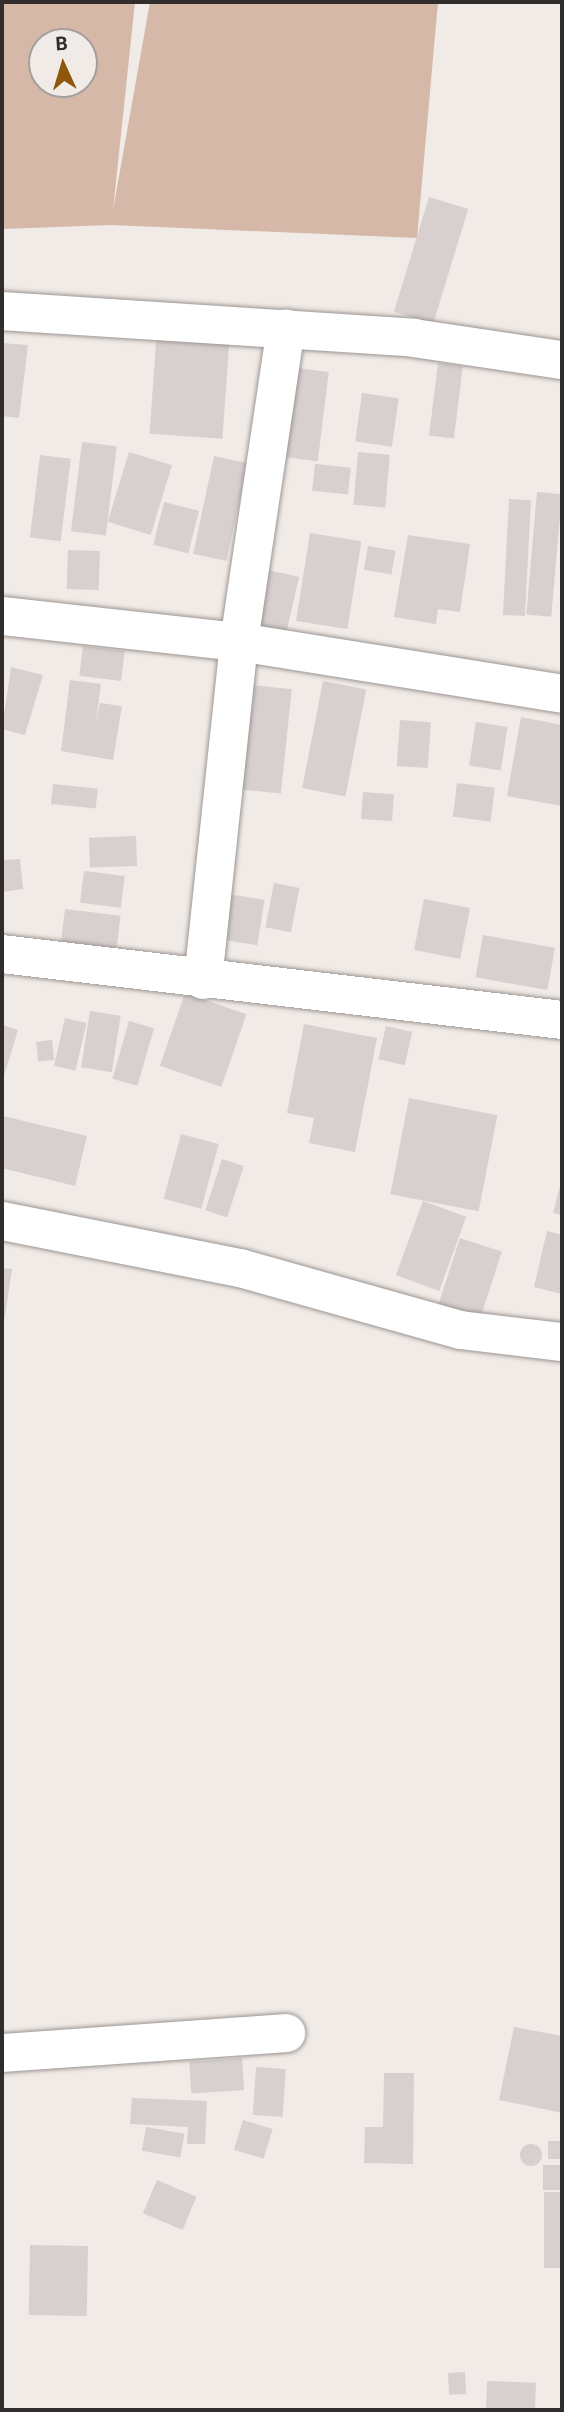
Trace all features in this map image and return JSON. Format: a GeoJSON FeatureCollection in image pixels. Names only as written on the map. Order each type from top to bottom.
{"type":"FeatureCollection","features":[{"type":"Feature","properties":{"kind":"street"},"geometry":{"type":"LineString","coordinates":[[2,311],[414,338],[562,360]]}},
{"type":"Feature","properties":{"kind":"street"},"geometry":{"type":"LineString","coordinates":[[203,980],[239,642],[286,329]]}},
{"type":"Feature","properties":{"kind":"street"},"geometry":{"type":"LineString","coordinates":[[2,617],[239,642],[562,694]]}},
{"type":"Feature","properties":{"kind":"street"},"geometry":{"type":"LineString","coordinates":[[2,954],[203,980],[562,1020]]}},
{"type":"Feature","properties":{"kind":"street"},"geometry":{"type":"LineString","coordinates":[[2,1221],[240,1268],[460,1330],[562,1342]]}},
{"type":"Feature","properties":{"kind":"street"},"geometry":{"type":"LineString","coordinates":[[2,2053],[286,2033]]}},
{"type":"Feature","properties":{"kind":"shaded area"},"geometry":{"type":"Polygon","coordinates":[[[2,2],[135,2],[113,210],[150,2],[438,2],[417,238],[111,225],[2,229],[2,2]]]}},
{"type":"Feature","properties":{"kind":"building"},"geometry":{"type":"Polygon","coordinates":[[[429,197],[468,209],[433,324],[394,312],[429,197]]]}},
{"type":"Feature","properties":{"kind":"building"},"geometry":{"type":"Polygon","coordinates":[[[157,328],[230,333],[222,439],[150,434],[157,328]]]}},
{"type":"Feature","properties":{"kind":"building"},"geometry":{"type":"Polygon","coordinates":[[[2,343],[28,345],[19,418],[2,416],[2,343]]]}},
{"type":"Feature","properties":{"kind":"building"},"geometry":{"type":"Polygon","coordinates":[[[438,363],[463,366],[454,439],[429,435],[438,363]]]}},
{"type":"Feature","properties":{"kind":"building"},"geometry":{"type":"Polygon","coordinates":[[[297,368],[329,372],[318,461],[286,457],[297,368]]]}},
{"type":"Feature","properties":{"kind":"building"},"geometry":{"type":"Polygon","coordinates":[[[362,393],[399,398],[392,447],[355,442],[362,393]]]}},
{"type":"Feature","properties":{"kind":"building"},"geometry":{"type":"Polygon","coordinates":[[[82,442],[117,446],[106,536],[71,531],[82,442]]]}},
{"type":"Feature","properties":{"kind":"building"},"geometry":{"type":"Polygon","coordinates":[[[129,452],[172,465],[151,535],[108,522],[129,452]]]}},
{"type":"Feature","properties":{"kind":"building"},"geometry":{"type":"Polygon","coordinates":[[[358,452],[390,455],[385,508],[353,505],[358,452]]]}},
{"type":"Feature","properties":{"kind":"building"},"geometry":{"type":"Polygon","coordinates":[[[40,455],[71,459],[61,541],[30,537],[40,455]]]}},
{"type":"Feature","properties":{"kind":"building"},"geometry":{"type":"Polygon","coordinates":[[[214,456],[247,463],[226,561],[193,554],[214,456]]]}},
{"type":"Feature","properties":{"kind":"building"},"geometry":{"type":"Polygon","coordinates":[[[315,464],[351,468],[348,495],[312,491],[315,464]]]}},
{"type":"Feature","properties":{"kind":"building"},"geometry":{"type":"Polygon","coordinates":[[[537,492],[562,494],[551,617],[526,615],[537,492]]]}},
{"type":"Feature","properties":{"kind":"building"},"geometry":{"type":"Polygon","coordinates":[[[509,499],[531,500],[525,616],[503,615],[509,499]]]}},
{"type":"Feature","properties":{"kind":"building"},"geometry":{"type":"Polygon","coordinates":[[[164,502],[199,511],[188,553],[153,545],[164,502]]]}},
{"type":"Feature","properties":{"kind":"building"},"geometry":{"type":"Polygon","coordinates":[[[310,533],[361,541],[347,629],[296,621],[310,533]]]}},
{"type":"Feature","properties":{"kind":"building"},"geometry":{"type":"Polygon","coordinates":[[[408,535],[470,544],[460,612],[438,609],[436,624],[394,617],[408,535]]]}},
{"type":"Feature","properties":{"kind":"building"},"geometry":{"type":"Polygon","coordinates":[[[368,546],[396,551],[391,574],[364,570],[368,546]]]}},
{"type":"Feature","properties":{"kind":"building"},"geometry":{"type":"Polygon","coordinates":[[[68,550],[100,551],[99,590],[67,589],[68,550]]]}},
{"type":"Feature","properties":{"kind":"building"},"geometry":{"type":"Polygon","coordinates":[[[264,569],[299,577],[286,633],[251,625],[264,569]]]}},
{"type":"Feature","properties":{"kind":"building"},"geometry":{"type":"Polygon","coordinates":[[[83,646],[125,651],[121,681],[79,676],[83,646]]]}},
{"type":"Feature","properties":{"kind":"building"},"geometry":{"type":"Polygon","coordinates":[[[11,667],[43,675],[25,735],[2,729],[11,667]]]}},
{"type":"Feature","properties":{"kind":"building"},"geometry":{"type":"Polygon","coordinates":[[[70,680],[101,684],[96,722],[100,703],[122,706],[113,760],[61,751],[70,680]]]}},
{"type":"Feature","properties":{"kind":"building"},"geometry":{"type":"Polygon","coordinates":[[[323,681],[366,689],[345,796],[302,788],[323,681]]]}},
{"type":"Feature","properties":{"kind":"building"},"geometry":{"type":"Polygon","coordinates":[[[252,685],[292,689],[281,794],[241,789],[252,685]]]}},
{"type":"Feature","properties":{"kind":"building"},"geometry":{"type":"Polygon","coordinates":[[[521,717],[562,725],[562,806],[507,796],[521,717]]]}},
{"type":"Feature","properties":{"kind":"building"},"geometry":{"type":"Polygon","coordinates":[[[400,720],[431,722],[428,768],[397,766],[400,720]]]}},
{"type":"Feature","properties":{"kind":"building"},"geometry":{"type":"Polygon","coordinates":[[[476,722],[508,727],[501,770],[469,765],[476,722]]]}},
{"type":"Feature","properties":{"kind":"building"},"geometry":{"type":"Polygon","coordinates":[[[457,783],[495,788],[491,821],[453,817],[457,783]]]}},
{"type":"Feature","properties":{"kind":"building"},"geometry":{"type":"Polygon","coordinates":[[[53,784],[98,789],[96,809],[51,804],[53,784]]]}},
{"type":"Feature","properties":{"kind":"building"},"geometry":{"type":"Polygon","coordinates":[[[363,792],[394,794],[392,821],[361,819],[363,792]]]}},
{"type":"Feature","properties":{"kind":"building"},"geometry":{"type":"Polygon","coordinates":[[[136,836],[137,866],[90,868],[89,838],[136,836]]]}},
{"type":"Feature","properties":{"kind":"building"},"geometry":{"type":"Polygon","coordinates":[[[20,859],[23,889],[2,892],[2,860],[20,859]]]}},
{"type":"Feature","properties":{"kind":"building"},"geometry":{"type":"Polygon","coordinates":[[[84,871],[125,876],[121,908],[80,903],[84,871]]]}},
{"type":"Feature","properties":{"kind":"building"},"geometry":{"type":"Polygon","coordinates":[[[274,883],[300,888],[291,932],[265,927],[274,883]]]}},
{"type":"Feature","properties":{"kind":"building"},"geometry":{"type":"Polygon","coordinates":[[[228,894],[265,900],[257,945],[221,939],[228,894]]]}},
{"type":"Feature","properties":{"kind":"building"},"geometry":{"type":"Polygon","coordinates":[[[424,899],[470,908],[460,959],[414,950],[424,899]]]}},
{"type":"Feature","properties":{"kind":"building"},"geometry":{"type":"Polygon","coordinates":[[[65,909],[121,916],[117,949],[61,942],[65,909]]]}},
{"type":"Feature","properties":{"kind":"building"},"geometry":{"type":"Polygon","coordinates":[[[483,935],[555,948],[547,990],[476,977],[483,935]]]}},
{"type":"Feature","properties":{"kind":"building"},"geometry":{"type":"Polygon","coordinates":[[[185,993],[246,1014],[221,1087],[160,1066],[185,993]]]}},
{"type":"Feature","properties":{"kind":"building"},"geometry":{"type":"Polygon","coordinates":[[[90,1011],[121,1016],[112,1072],[81,1067],[90,1011]]]}},
{"type":"Feature","properties":{"kind":"building"},"geometry":{"type":"Polygon","coordinates":[[[65,1018],[86,1023],[75,1071],[54,1066],[65,1018]]]}},
{"type":"Feature","properties":{"kind":"building"},"geometry":{"type":"Polygon","coordinates":[[[129,1021],[154,1028],[137,1086],[112,1079],[129,1021]]]}},
{"type":"Feature","properties":{"kind":"building"},"geometry":{"type":"Polygon","coordinates":[[[304,1024],[377,1038],[355,1152],[309,1143],[314,1118],[287,1113],[304,1024]]]}},
{"type":"Feature","properties":{"kind":"building"},"geometry":{"type":"Polygon","coordinates":[[[2,1025],[18,1030],[2,1082],[2,1025]]]}},
{"type":"Feature","properties":{"kind":"building"},"geometry":{"type":"Polygon","coordinates":[[[386,1026],[412,1032],[405,1065],[378,1059],[386,1026]]]}},
{"type":"Feature","properties":{"kind":"building"},"geometry":{"type":"Polygon","coordinates":[[[52,1040],[54,1060],[38,1062],[36,1042],[52,1040]]]}},
{"type":"Feature","properties":{"kind":"building"},"geometry":{"type":"Polygon","coordinates":[[[409,1098],[497,1115],[479,1211],[390,1194],[409,1098]]]}},
{"type":"Feature","properties":{"kind":"building"},"geometry":{"type":"Polygon","coordinates":[[[3,1116],[87,1136],[75,1186],[2,1168],[3,1116]]]}},
{"type":"Feature","properties":{"kind":"building"},"geometry":{"type":"Polygon","coordinates":[[[181,1134],[219,1144],[201,1209],[164,1199],[181,1134]]]}},
{"type":"Feature","properties":{"kind":"building"},"geometry":{"type":"Polygon","coordinates":[[[222,1159],[244,1166],[227,1217],[205,1210],[222,1159]]]}},
{"type":"Feature","properties":{"kind":"building"},"geometry":{"type":"Polygon","coordinates":[[[562,1179],[562,1215],[553,1213],[562,1179]]]}},
{"type":"Feature","properties":{"kind":"building"},"geometry":{"type":"Polygon","coordinates":[[[423,1201],[466,1217],[439,1291],[396,1275],[423,1201]]]}},
{"type":"Feature","properties":{"kind":"building"},"geometry":{"type":"Polygon","coordinates":[[[547,1231],[562,1235],[562,1294],[534,1287],[547,1231]]]}},
{"type":"Feature","properties":{"kind":"building"},"geometry":{"type":"Polygon","coordinates":[[[460,1238],[502,1252],[479,1322],[437,1308],[460,1238]]]}},
{"type":"Feature","properties":{"kind":"building"},"geometry":{"type":"Polygon","coordinates":[[[2,1268],[12,1269],[3,1329],[2,1329],[2,1268]]]}},
{"type":"Feature","properties":{"kind":"building"},"geometry":{"type":"Polygon","coordinates":[[[514,2027],[562,2036],[562,2113],[499,2100],[514,2027]]]}},
{"type":"Feature","properties":{"kind":"building"},"geometry":{"type":"Polygon","coordinates":[[[242,2058],[244,2090],[191,2094],[189,2062],[242,2058]]]}},
{"type":"Feature","properties":{"kind":"building"},"geometry":{"type":"Polygon","coordinates":[[[256,2067],[286,2069],[283,2117],[253,2115],[256,2067]]]}},
{"type":"Feature","properties":{"kind":"building"},"geometry":{"type":"Polygon","coordinates":[[[384,2073],[414,2073],[413,2164],[364,2163],[365,2127],[383,2127],[384,2073]]]}},
{"type":"Feature","properties":{"kind":"building"},"geometry":{"type":"Polygon","coordinates":[[[132,2098],[207,2101],[205,2144],[187,2144],[188,2127],[130,2124],[132,2098]]]}},
{"type":"Feature","properties":{"kind":"building"},"geometry":{"type":"Polygon","coordinates":[[[243,2120],[273,2129],[264,2159],[234,2150],[243,2120]]]}},
{"type":"Feature","properties":{"kind":"building"},"geometry":{"type":"Polygon","coordinates":[[[146,2127],[184,2134],[180,2157],[142,2151],[146,2127]]]}},
{"type":"Feature","properties":{"kind":"building"},"geometry":{"type":"Polygon","coordinates":[[[548,2141],[562,2141],[562,2159],[548,2159],[548,2141]]]}},
{"type":"Feature","properties":{"kind":"building"},"geometry":{"type":"Polygon","coordinates":[[[531,2144],[539,2147],[542,2155],[539,2163],[531,2166],[523,2163],[520,2155],[523,2147],[531,2144]]]}},
{"type":"Feature","properties":{"kind":"building"},"geometry":{"type":"Polygon","coordinates":[[[543,2165],[562,2165],[562,2190],[543,2190],[543,2165]]]}},
{"type":"Feature","properties":{"kind":"building"},"geometry":{"type":"Polygon","coordinates":[[[157,2180],[197,2197],[183,2230],[143,2213],[157,2180]]]}},
{"type":"Feature","properties":{"kind":"building"},"geometry":{"type":"Polygon","coordinates":[[[544,2192],[562,2192],[562,2268],[544,2268],[544,2192]]]}},
{"type":"Feature","properties":{"kind":"building"},"geometry":{"type":"Polygon","coordinates":[[[30,2245],[88,2246],[87,2316],[29,2315],[30,2245]]]}},
{"type":"Feature","properties":{"kind":"building"},"geometry":{"type":"Polygon","coordinates":[[[465,2372],[466,2394],[449,2395],[448,2373],[465,2372]]]}},
{"type":"Feature","properties":{"kind":"building"},"geometry":{"type":"Polygon","coordinates":[[[487,2381],[536,2383],[535,2410],[486,2410],[487,2381]]]}}]}
